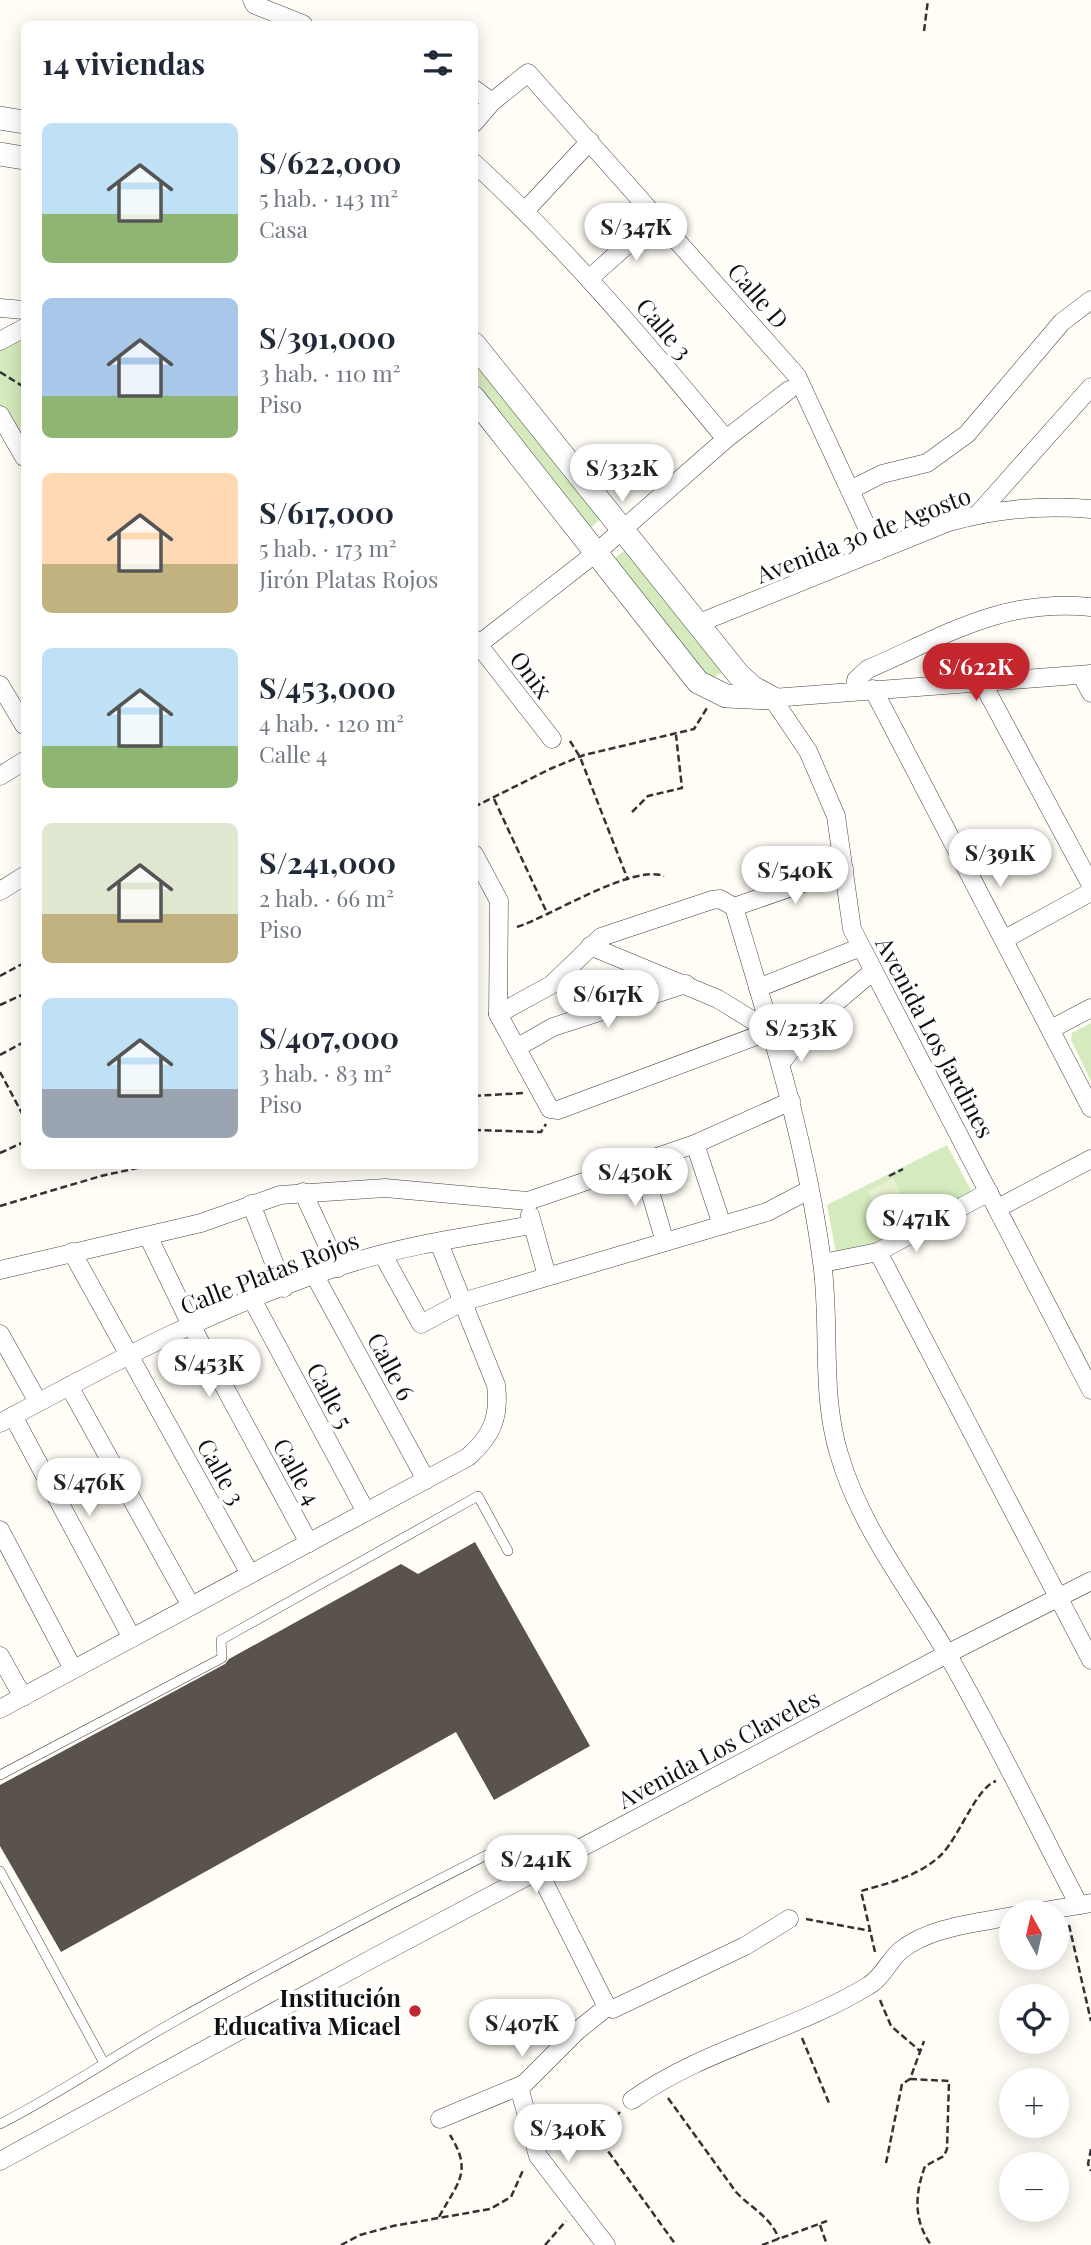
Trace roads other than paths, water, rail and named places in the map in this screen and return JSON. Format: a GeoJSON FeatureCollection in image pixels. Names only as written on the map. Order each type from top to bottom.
{"type":"FeatureCollection","features":[{"type":"Feature","properties":{"kind":"street"},"geometry":{"type":"LineString","coordinates":[[253,1],[296,21]]}},
{"type":"Feature","properties":{"kind":"street","name":"Calle D"},"geometry":{"type":"LineString","coordinates":[[492,102],[528,72],[797,376],[878,551]]}},
{"type":"Feature","properties":{"kind":"street"},"geometry":{"type":"LineString","coordinates":[[478,92],[492,102],[478,118]]}},
{"type":"Feature","properties":{"kind":"street"},"geometry":{"type":"LineString","coordinates":[[0,118],[21,122]]}},
{"type":"Feature","properties":{"kind":"street"},"geometry":{"type":"LineString","coordinates":[[526,210],[590,141]]}},
{"type":"Feature","properties":{"kind":"street"},"geometry":{"type":"LineString","coordinates":[[0,155],[21,158]]}},
{"type":"Feature","properties":{"kind":"street","name":"Calle 3"},"geometry":{"type":"LineString","coordinates":[[478,167],[526,210],[591,277],[726,439]]}},
{"type":"Feature","properties":{"kind":"street"},"geometry":{"type":"LineString","coordinates":[[591,277],[656,219]]}},
{"type":"Feature","properties":{"kind":"street"},"geometry":{"type":"LineString","coordinates":[[850,490],[882,474],[927,463],[967,434],[1062,322],[1091,300]]}},
{"type":"Feature","properties":{"kind":"street"},"geometry":{"type":"LineString","coordinates":[[0,308],[21,310]]}},
{"type":"Feature","properties":{"kind":"street"},"geometry":{"type":"LineString","coordinates":[[0,341],[21,330]]}},
{"type":"Feature","properties":{"kind":"street"},"geometry":{"type":"LineString","coordinates":[[478,349],[624,528],[738,674],[752,687],[772,698]]}},
{"type":"Feature","properties":{"kind":"street"},"geometry":{"type":"LineString","coordinates":[[978,513],[1091,387]]}},
{"type":"Feature","properties":{"kind":"street"},"geometry":{"type":"LineString","coordinates":[[478,642],[597,552],[726,439],[789,390]]}},
{"type":"Feature","properties":{"kind":"street"},"geometry":{"type":"LineString","coordinates":[[478,403],[698,682],[712,691],[744,699],[772,698],[1086,675],[1091,693]]}},
{"type":"Feature","properties":{"kind":"street"},"geometry":{"type":"LineString","coordinates":[[0,415],[21,452]]}},
{"type":"Feature","properties":{"kind":"street","name":"Avenida 30 de Agosto"},"geometry":{"type":"LineString","coordinates":[[699,623],[978,513],[1042,507],[1091,509]]}},
{"type":"Feature","properties":{"kind":"street"},"geometry":{"type":"LineString","coordinates":[[1091,607],[1032,606],[1003,611],[868,669],[856,680],[1005,940],[1091,1108]]}},
{"type":"Feature","properties":{"kind":"street","name":"Onix"},"geometry":{"type":"LineString","coordinates":[[478,646],[550,736]]}},
{"type":"Feature","properties":{"kind":"street"},"geometry":{"type":"LineString","coordinates":[[983,684],[1091,885]]}},
{"type":"Feature","properties":{"kind":"street"},"geometry":{"type":"LineString","coordinates":[[0,685],[21,719]]}},
{"type":"Feature","properties":{"kind":"street","name":"Avenida Los Jardines"},"geometry":{"type":"LineString","coordinates":[[772,698],[808,751],[825,785],[842,842],[852,929],[1091,1390]]}},
{"type":"Feature","properties":{"kind":"street"},"geometry":{"type":"LineString","coordinates":[[0,776],[21,763]]}},
{"type":"Feature","properties":{"kind":"street"},"geometry":{"type":"LineString","coordinates":[[478,862],[499,901],[496,989],[498,1014],[550,1108],[558,1110],[770,1031]]}},
{"type":"Feature","properties":{"kind":"street"},"geometry":{"type":"LineString","coordinates":[[734,907],[844,869]]}},
{"type":"Feature","properties":{"kind":"street"},"geometry":{"type":"LineString","coordinates":[[0,891],[21,878]]}},
{"type":"Feature","properties":{"kind":"street"},"geometry":{"type":"LineString","coordinates":[[1005,940],[1091,892]]}},
{"type":"Feature","properties":{"kind":"street"},"geometry":{"type":"LineString","coordinates":[[498,1014],[551,985],[601,937],[712,900],[720,899],[734,907],[781,1063],[809,1189],[823,1263],[830,1401],[838,1452],[856,1504],[947,1654],[1078,1905]]}},
{"type":"Feature","properties":{"kind":"street"},"geometry":{"type":"LineString","coordinates":[[590,946],[686,984],[770,1031]]}},
{"type":"Feature","properties":{"kind":"street"},"geometry":{"type":"LineString","coordinates":[[758,988],[861,947]]}},
{"type":"Feature","properties":{"kind":"street"},"geometry":{"type":"LineString","coordinates":[[781,1063],[813,1022],[872,972]]}},
{"type":"Feature","properties":{"kind":"street"},"geometry":{"type":"LineString","coordinates":[[518,1047],[553,1027],[686,984]]}},
{"type":"Feature","properties":{"kind":"street"},"geometry":{"type":"LineString","coordinates":[[1051,1029],[1091,1008]]}},
{"type":"Feature","properties":{"kind":"street"},"geometry":{"type":"LineString","coordinates":[[0,1270],[148,1236],[225,1215],[280,1195],[385,1188],[528,1201],[695,1144],[791,1101]]}},
{"type":"Feature","properties":{"kind":"street"},"geometry":{"type":"LineString","coordinates":[[695,1144],[722,1225]]}},
{"type":"Feature","properties":{"kind":"street"},"geometry":{"type":"LineString","coordinates":[[998,1208],[1091,1159]]}},
{"type":"Feature","properties":{"kind":"street"},"geometry":{"type":"LineString","coordinates":[[642,1164],[665,1242]]}},
{"type":"Feature","properties":{"kind":"street"},"geometry":{"type":"LineString","coordinates":[[383,1255],[421,1324],[462,1302],[768,1212],[809,1189]]}},
{"type":"Feature","properties":{"kind":"street"},"geometry":{"type":"LineString","coordinates":[[303,1192],[338,1268]]}},
{"type":"Feature","properties":{"kind":"street"},"geometry":{"type":"LineString","coordinates":[[823,1263],[878,1252],[989,1192]]}},
{"type":"Feature","properties":{"kind":"street"},"geometry":{"type":"LineString","coordinates":[[528,1201],[531,1225],[547,1276]]}},
{"type":"Feature","properties":{"kind":"street"},"geometry":{"type":"LineString","coordinates":[[251,1204],[284,1288]]}},
{"type":"Feature","properties":{"kind":"street","name":"Calle Platas Rojos"},"geometry":{"type":"LineString","coordinates":[[6,1419],[130,1355],[315,1276],[383,1255],[531,1225]]}},
{"type":"Feature","properties":{"kind":"street","name":"Calle 4"},"geometry":{"type":"LineString","coordinates":[[148,1236],[192,1327],[309,1543]]}},
{"type":"Feature","properties":{"kind":"street"},"geometry":{"type":"LineString","coordinates":[[0,1709],[426,1480],[468,1457],[484,1444],[496,1416],[496,1385],[439,1243]]}},
{"type":"Feature","properties":{"kind":"street","name":"Calle 3"},"geometry":{"type":"LineString","coordinates":[[72,1252],[250,1574]]}},
{"type":"Feature","properties":{"kind":"street"},"geometry":{"type":"LineString","coordinates":[[878,1252],[1091,1660]]}},
{"type":"Feature","properties":{"kind":"street","name":"Calle 6"},"geometry":{"type":"LineString","coordinates":[[315,1276],[426,1480]]}},
{"type":"Feature","properties":{"kind":"street","name":"Calle 5"},"geometry":{"type":"LineString","coordinates":[[253,1301],[366,1512]]}},
{"type":"Feature","properties":{"kind":"street"},"geometry":{"type":"LineString","coordinates":[[0,1335],[38,1402]]}},
{"type":"Feature","properties":{"kind":"street"},"geometry":{"type":"LineString","coordinates":[[69,1386],[191,1606]]}},
{"type":"Feature","properties":{"kind":"street"},"geometry":{"type":"LineString","coordinates":[[6,1419],[132,1638]]}},
{"type":"Feature","properties":{"kind":"street"},"geometry":{"type":"LineString","coordinates":[[0,1530],[73,1669]]}},
{"type":"Feature","properties":{"kind":"street","name":"Avenida Los Claveles"},"geometry":{"type":"LineString","coordinates":[[0,2161],[947,1654],[1091,1581]]}},
{"type":"Feature","properties":{"kind":"street"},"geometry":{"type":"LineString","coordinates":[[0,1656],[23,1697]]}},
{"type":"Feature","properties":{"kind":"street"},"geometry":{"type":"LineString","coordinates":[[539,1872],[607,2007],[612,2009],[745,1946],[789,1919]]}},
{"type":"Feature","properties":{"kind":"street"},"geometry":{"type":"LineString","coordinates":[[632,2100],[657,2084],[794,2021],[877,1979],[901,1950],[914,1942],[958,1926],[999,1918]]}},
{"type":"Feature","properties":{"kind":"street"},"geometry":{"type":"LineString","coordinates":[[440,2119],[519,2087],[607,2007]]}},
{"type":"Feature","properties":{"kind":"street"},"geometry":{"type":"LineString","coordinates":[[519,2087],[532,2144],[606,2245]]}},
{"type":"Feature","properties":{"kind":"lane"},"geometry":{"type":"LineString","coordinates":[[0,1775],[222,1658],[221,1640],[478,1496],[508,1551]]}},
{"type":"Feature","properties":{"kind":"lane"},"geometry":{"type":"LineString","coordinates":[[0,2124],[52,2097],[104,2063],[277,1963],[514,1841]]}},
{"type":"Feature","properties":{"kind":"lane"},"geometry":{"type":"LineString","coordinates":[[0,1871],[104,2063]]}},
{"type":"Feature","properties":{"kind":"place","name":"Institución Educativa Micael"},"geometry":{"type":"Point","coordinates":[415,2011]}}]}
